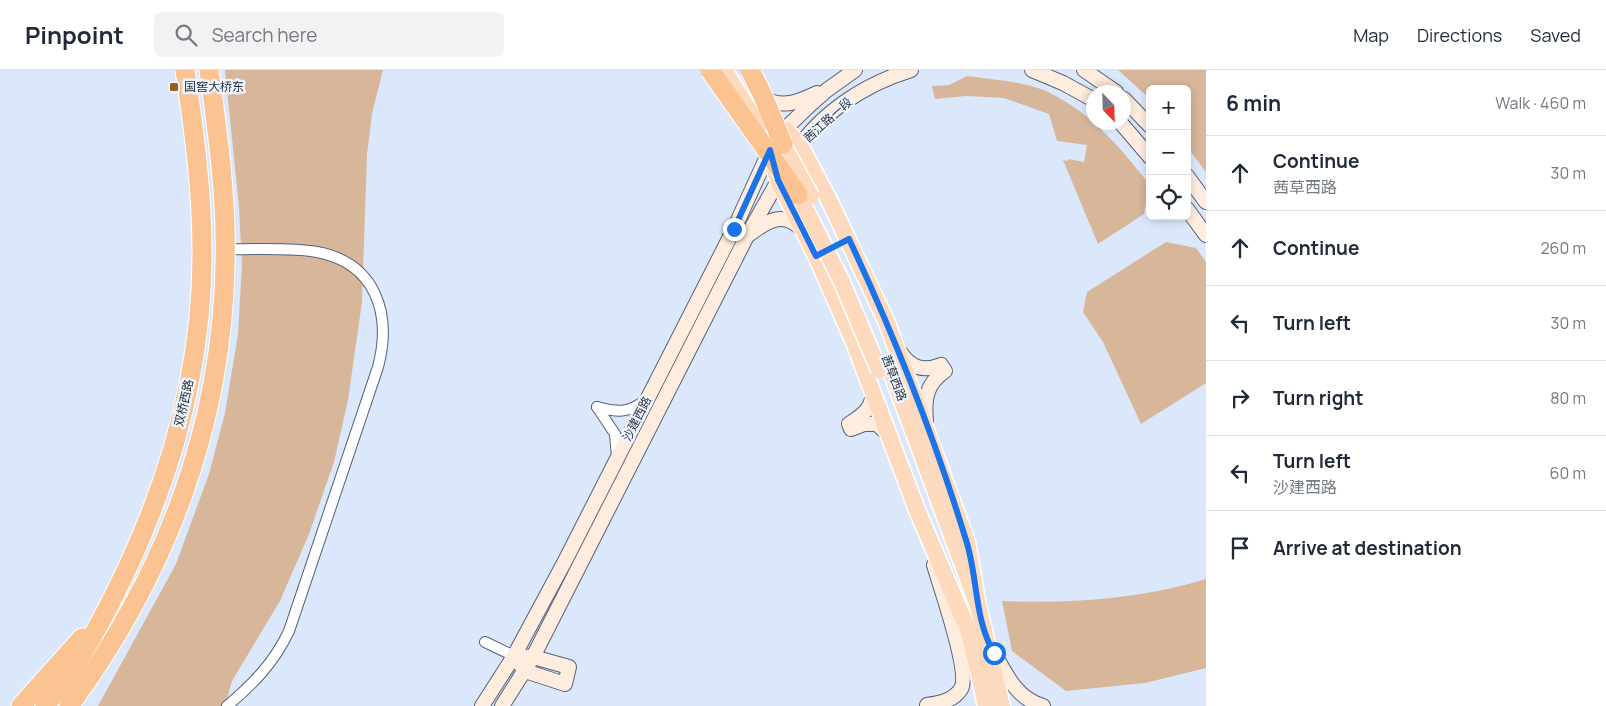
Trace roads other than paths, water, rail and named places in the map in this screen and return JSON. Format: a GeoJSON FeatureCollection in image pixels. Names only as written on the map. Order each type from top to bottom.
{"type":"FeatureCollection","features":[{"type":"Feature","properties":{"kind":"highway","name":"双桥西路"},"geometry":{"type":"LineString","coordinates":[[45,706],[72,670],[104,619],[153,508],[171,457],[187,395],[197,334],[202,262],[202,213],[198,166],[185,70]]}},
{"type":"Feature","properties":{"kind":"highway","name":"双桥西路"},"geometry":{"type":"LineString","coordinates":[[69,706],[136,604],[158,557],[195,461],[210,398],[220,335],[225,249],[223,191],[209,70]]}},
{"type":"Feature","properties":{"kind":"highway"},"geometry":{"type":"LineString","coordinates":[[710,70],[798,195]]}},
{"type":"Feature","properties":{"kind":"highway"},"geometry":{"type":"LineString","coordinates":[[750,70],[764,96],[784,142]]}},
{"type":"Feature","properties":{"kind":"highway"},"geometry":{"type":"LineString","coordinates":[[21,706],[78,642],[108,604],[133,554]]}},
{"type":"Feature","properties":{"kind":"highway"},"geometry":{"type":"LineString","coordinates":[[79,706],[132,626],[142,605],[158,557]]}},
{"type":"Feature","properties":{"kind":"main road"},"geometry":{"type":"LineString","coordinates":[[718,70],[745,111],[784,142]]}},
{"type":"Feature","properties":{"kind":"main road","name":"茜草西路"},"geometry":{"type":"LineString","coordinates":[[724,70],[798,195],[884,368],[978,606],[1002,706]]}},
{"type":"Feature","properties":{"kind":"main road","name":"茜草西路"},"geometry":{"type":"LineString","coordinates":[[737,70],[784,142],[851,274],[953,573],[971,637],[986,706]]}},
{"type":"Feature","properties":{"kind":"main road"},"geometry":{"type":"LineString","coordinates":[[745,70],[764,98],[784,142],[849,239],[898,350],[967,542],[978,606]]}},
{"type":"Feature","properties":{"kind":"main road","name":"茜江路一段"},"geometry":{"type":"LineString","coordinates":[[784,142],[827,90],[855,70]]}},
{"type":"Feature","properties":{"kind":"main road","name":"茜江路一段"},"geometry":{"type":"LineString","coordinates":[[784,142],[874,84],[911,70]]}},
{"type":"Feature","properties":{"kind":"main road"},"geometry":{"type":"LineString","coordinates":[[1032,70],[1063,83],[1086,96]]}},
{"type":"Feature","properties":{"kind":"main road"},"geometry":{"type":"LineString","coordinates":[[1084,70],[1106,85]]}},
{"type":"Feature","properties":{"kind":"main road"},"geometry":{"type":"LineString","coordinates":[[764,98],[773,103],[789,104],[827,90]]}},
{"type":"Feature","properties":{"kind":"main road"},"geometry":{"type":"LineString","coordinates":[[745,111],[764,98]]}},
{"type":"Feature","properties":{"kind":"main road"},"geometry":{"type":"LineString","coordinates":[[1131,106],[1146,122]]}},
{"type":"Feature","properties":{"kind":"main road"},"geometry":{"type":"LineString","coordinates":[[1127,130],[1146,152]]}},
{"type":"Feature","properties":{"kind":"main road"},"geometry":{"type":"LineString","coordinates":[[784,142],[778,180],[816,256],[872,388],[917,510],[971,637]]}},
{"type":"Feature","properties":{"kind":"main road","name":"沙建西路"},"geometry":{"type":"LineString","coordinates":[[502,706],[533,657],[747,236],[778,180],[784,142]]}},
{"type":"Feature","properties":{"kind":"main road","name":"沙建西路"},"geometry":{"type":"LineString","coordinates":[[482,706],[514,656],[734,229],[784,142]]}},
{"type":"Feature","properties":{"kind":"main road"},"geometry":{"type":"LineString","coordinates":[[1191,181],[1206,202]]}},
{"type":"Feature","properties":{"kind":"main road"},"geometry":{"type":"LineString","coordinates":[[1191,214],[1206,235]]}},
{"type":"Feature","properties":{"kind":"main road"},"geometry":{"type":"LineString","coordinates":[[747,236],[766,222],[778,217],[791,220],[804,232]]}},
{"type":"Feature","properties":{"kind":"main road"},"geometry":{"type":"LineString","coordinates":[[816,256],[849,239]]}},
{"type":"Feature","properties":{"kind":"main road"},"geometry":{"type":"LineString","coordinates":[[898,350],[915,367],[928,369],[941,364],[945,372],[933,381],[926,393],[926,428]]}},
{"type":"Feature","properties":{"kind":"main road"},"geometry":{"type":"LineString","coordinates":[[872,388],[873,394],[868,409],[849,424],[851,429],[864,424],[877,424],[889,435]]}},
{"type":"Feature","properties":{"kind":"main road"},"geometry":{"type":"LineString","coordinates":[[917,510],[950,617],[963,672],[961,688],[956,694],[940,703],[927,705]]}},
{"type":"Feature","properties":{"kind":"main road"},"geometry":{"type":"LineString","coordinates":[[988,643],[1012,686],[1028,700],[1043,706]]}},
{"type":"Feature","properties":{"kind":"main road"},"geometry":{"type":"LineString","coordinates":[[514,656],[533,657],[569,667],[565,684],[525,671],[514,656]]}},
{"type":"Feature","properties":{"kind":"main road"},"geometry":{"type":"LineString","coordinates":[[927,705],[941,706]]}},
{"type":"Feature","properties":{"kind":"street"},"geometry":{"type":"LineString","coordinates":[[225,249],[302,250],[318,252],[341,260],[360,274],[378,299],[383,315],[384,333],[378,367],[289,631],[279,652],[264,672],[227,706]]}},
{"type":"Feature","properties":{"kind":"street"},"geometry":{"type":"LineString","coordinates":[[617,458],[615,434],[597,407],[622,412],[639,405],[649,396]]}},
{"type":"Feature","properties":{"kind":"street"},"geometry":{"type":"LineString","coordinates":[[486,642],[514,656]]}},
{"type":"Feature","properties":{"kind":"place","name":"国窖大桥东"},"geometry":{"type":"Point","coordinates":[174,87]}}]}
